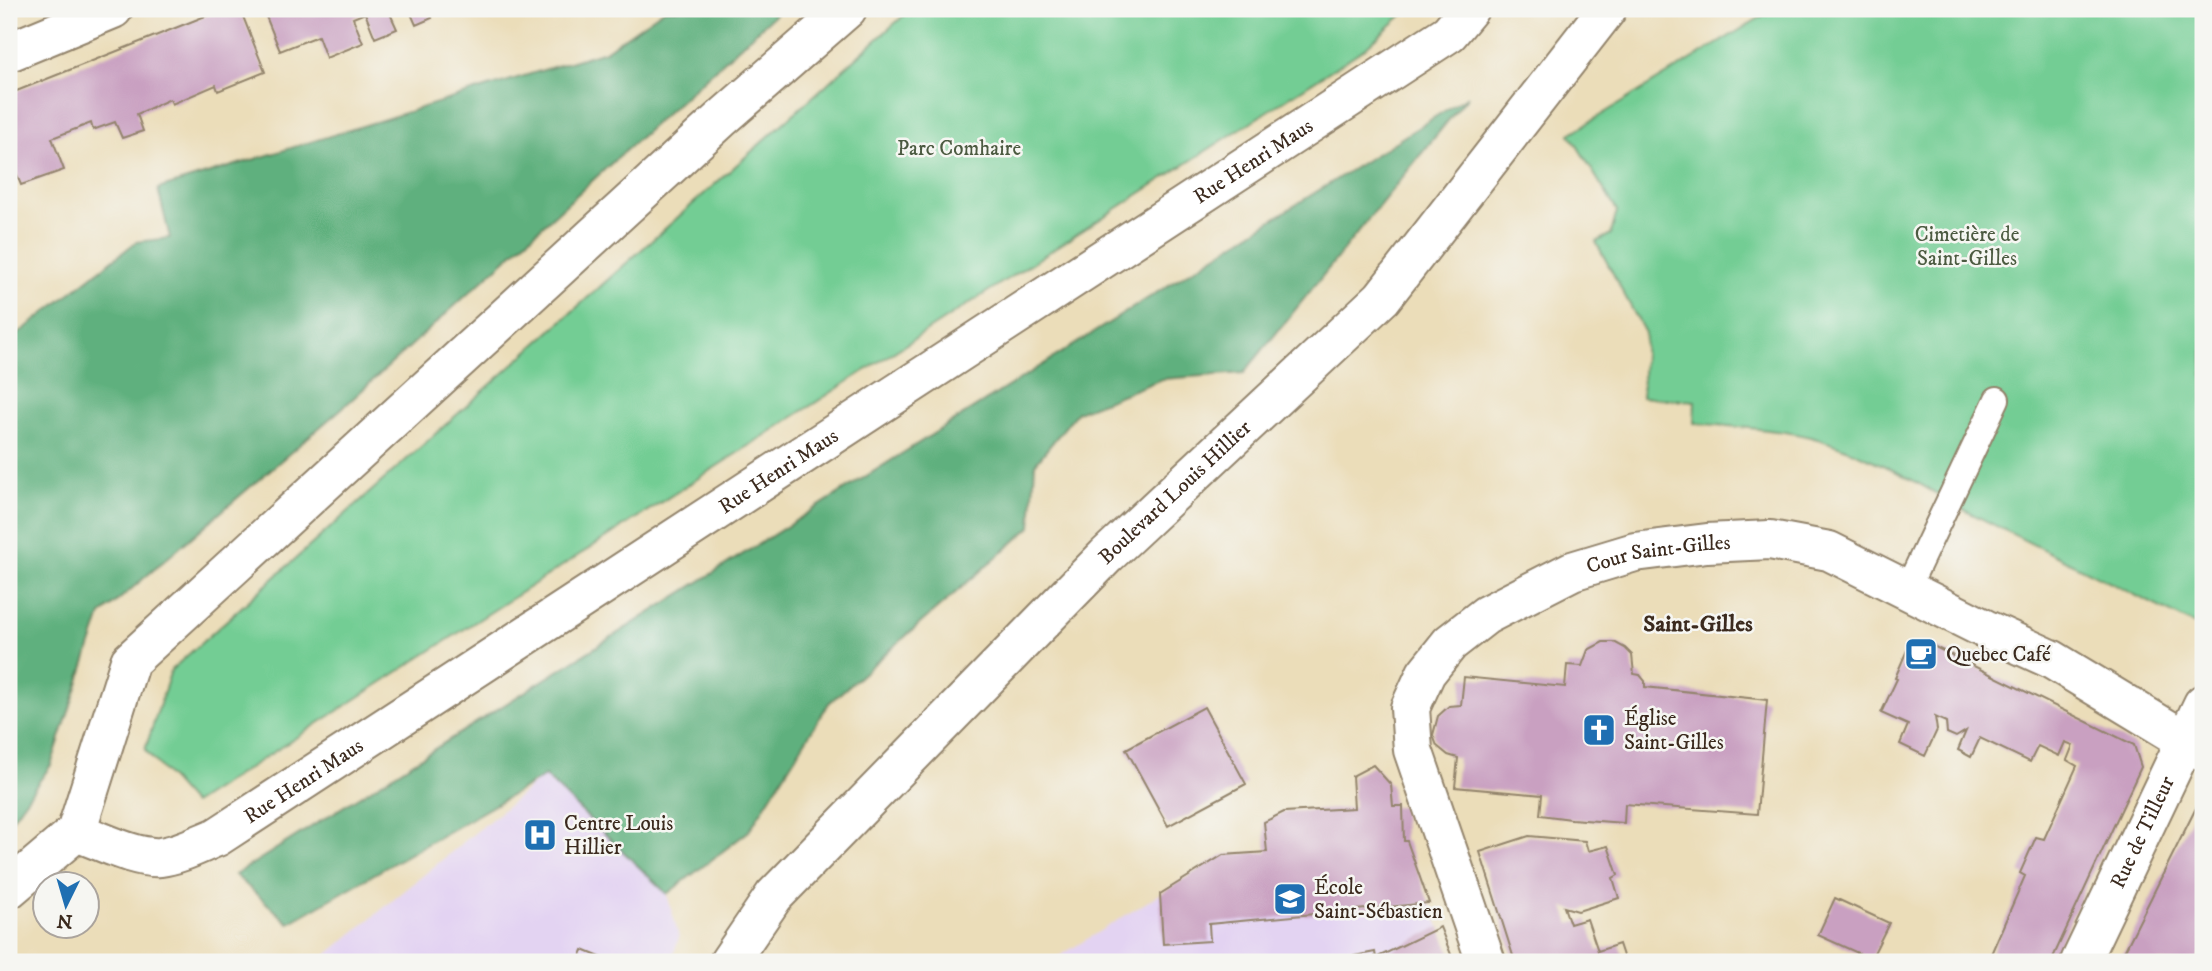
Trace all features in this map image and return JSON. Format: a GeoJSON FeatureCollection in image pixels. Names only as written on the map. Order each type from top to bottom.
{"type":"FeatureCollection","features":[{"type":"Feature","properties":{"kind":"street"},"geometry":{"type":"LineString","coordinates":[[9,52],[114,9]]}},
{"type":"Feature","properties":{"kind":"street"},"geometry":{"type":"LineString","coordinates":[[9,889],[76,832],[130,661],[720,120],[848,9]]}},
{"type":"Feature","properties":{"kind":"street","name":"Rue Henri Maus"},"geometry":{"type":"LineString","coordinates":[[76,832],[142,855],[161,857],[217,837],[1449,33],[1469,9]]}},
{"type":"Feature","properties":{"kind":"street","name":"Boulevard Louis Hillier"},"geometry":{"type":"LineString","coordinates":[[729,962],[774,896],[1106,556],[1382,298],[1607,9]]}},
{"type":"Feature","properties":{"kind":"street","name":"Cour Saint-Gilles"},"geometry":{"type":"LineString","coordinates":[[1486,962],[1413,750],[1410,708],[1426,673],[1450,643],[1486,615],[1572,570],[1635,552],[1707,543],[1770,540],[1829,551],[2051,659],[2194,745]]}},
{"type":"Feature","properties":{"kind":"street","name":"Rue de Tilleur"},"geometry":{"type":"LineString","coordinates":[[2080,962],[2194,745],[2203,704]]}},
{"type":"Feature","properties":{"kind":"lane"},"geometry":{"type":"LineString","coordinates":[[1907,589],[1997,399]]}},
{"type":"Feature","properties":{"kind":"shaded area","name":"Centre Louis Hillier"},"geometry":{"type":"Polygon","coordinates":[[[545,775],[667,894],[679,937],[671,962],[318,962],[545,775]]]}},
{"type":"Feature","properties":{"kind":"shaded area","name":"École Saint-Sébastien"},"geometry":{"type":"Polygon","coordinates":[[[1407,841],[1454,962],[1050,962],[1223,855],[1407,841]]]}},
{"type":"Feature","properties":{"kind":"green space"},"geometry":{"type":"Polygon","coordinates":[[[665,9],[781,9],[348,403],[101,615],[51,765],[9,823],[9,341],[136,242],[170,238],[158,189],[605,51],[665,9]]]}},
{"type":"Feature","properties":{"kind":"green space","name":"Parc Comhaire"},"geometry":{"type":"Polygon","coordinates":[[[911,9],[1409,9],[1364,49],[193,804],[145,750],[171,670],[911,9]]]}},
{"type":"Feature","properties":{"kind":"green space","name":"Cimetière de Saint-Gilles"},"geometry":{"type":"Polygon","coordinates":[[[1774,9],[2203,9],[2203,629],[1964,510],[1903,475],[1857,453],[1812,437],[1791,433],[1694,423],[1695,401],[1642,397],[1645,333],[1596,242],[1611,234],[1617,211],[1570,134],[1774,9]]]}},
{"type":"Feature","properties":{"kind":"green space"},"geometry":{"type":"Polygon","coordinates":[[[1468,96],[1244,373],[1162,379],[1077,412],[1035,464],[1031,527],[829,703],[749,831],[667,894],[545,776],[289,923],[235,875],[1468,96]]]}},
{"type":"Feature","properties":{"kind":"building"},"geometry":{"type":"Polygon","coordinates":[[[223,9],[240,9],[265,72],[218,91],[216,85],[172,104],[170,99],[137,114],[143,131],[122,138],[115,122],[93,130],[91,123],[52,138],[64,170],[21,185],[13,165],[9,167],[9,94],[223,9]]]}},
{"type":"Feature","properties":{"kind":"building"},"geometry":{"type":"Polygon","coordinates":[[[263,9],[388,9],[397,29],[375,38],[365,13],[353,18],[363,43],[326,58],[318,36],[280,51],[263,9]]]}},
{"type":"Feature","properties":{"kind":"building"},"geometry":{"type":"Polygon","coordinates":[[[409,9],[428,9],[432,18],[416,25],[409,9]]]}},
{"type":"Feature","properties":{"kind":"building","name":"Église Saint-Gilles"},"geometry":{"type":"Polygon","coordinates":[[[1603,642],[1614,642],[1632,655],[1634,674],[1640,675],[1645,681],[1645,687],[1767,700],[1757,814],[1625,804],[1624,823],[1571,819],[1540,815],[1542,795],[1455,787],[1458,758],[1448,755],[1437,746],[1433,735],[1438,716],[1449,706],[1461,705],[1464,677],[1565,687],[1567,665],[1582,666],[1588,650],[1603,642]]]}},
{"type":"Feature","properties":{"kind":"building"},"geometry":{"type":"Polygon","coordinates":[[[1929,644],[2134,745],[2141,767],[2051,962],[1992,962],[1995,956],[1991,954],[2025,876],[2020,873],[2036,837],[2044,839],[2077,766],[2067,760],[2073,745],[2065,742],[2059,756],[2038,746],[2030,762],[1980,738],[1971,757],[1958,750],[1966,731],[1956,737],[1947,733],[1946,722],[1935,717],[1937,730],[1925,756],[1900,744],[1908,725],[1881,713],[1907,650],[1929,644]]]}},
{"type":"Feature","properties":{"kind":"building"},"geometry":{"type":"Polygon","coordinates":[[[1204,707],[1246,784],[1168,826],[1126,749],[1204,707]]]}},
{"type":"Feature","properties":{"kind":"building"},"geometry":{"type":"Polygon","coordinates":[[[1373,765],[1391,785],[1393,806],[1403,806],[1404,841],[1407,841],[1429,903],[1209,924],[1210,941],[1163,944],[1160,894],[1223,855],[1267,852],[1264,822],[1284,812],[1354,808],[1352,776],[1373,765]]]}},
{"type":"Feature","properties":{"kind":"building"},"geometry":{"type":"Polygon","coordinates":[[[2203,794],[2203,946],[2196,962],[2119,962],[2203,794]]]}},
{"type":"Feature","properties":{"kind":"building"},"geometry":{"type":"Polygon","coordinates":[[[1529,836],[1585,841],[1588,851],[1608,846],[1618,875],[1613,878],[1619,898],[1578,911],[1564,907],[1570,924],[1587,919],[1598,951],[1619,944],[1625,962],[1515,962],[1480,852],[1529,836]]]}},
{"type":"Feature","properties":{"kind":"building"},"geometry":{"type":"Polygon","coordinates":[[[1835,898],[1889,923],[1871,959],[1818,935],[1835,898]]]}},
{"type":"Feature","properties":{"kind":"building"},"geometry":{"type":"Polygon","coordinates":[[[1440,927],[1454,962],[1324,962],[1375,952],[1376,958],[1440,927]]]}},
{"type":"Feature","properties":{"kind":"building"},"geometry":{"type":"Polygon","coordinates":[[[583,950],[612,962],[578,962],[583,950]]]}},
{"type":"Feature","properties":{"kind":"building"},"geometry":{"type":"Polygon","coordinates":[[[534,952],[558,962],[529,962],[534,952]]]}},
{"type":"Feature","properties":{"kind":"place","name":"Quebec Café"},"geometry":{"type":"Point","coordinates":[1921,654]}},
{"type":"Feature","properties":{"kind":"place","name":"Église Saint-Gilles"},"geometry":{"type":"Point","coordinates":[1599,730]}},
{"type":"Feature","properties":{"kind":"place","name":"Centre Louis Hillier"},"geometry":{"type":"Point","coordinates":[540,835]}},
{"type":"Feature","properties":{"kind":"place","name":"École Saint-Sébastien"},"geometry":{"type":"Point","coordinates":[1290,899]}},
{"type":"Feature","properties":{"kind":"district","name":"Saint-Gilles"},"geometry":{"type":"Point","coordinates":[1698,623]}}]}
